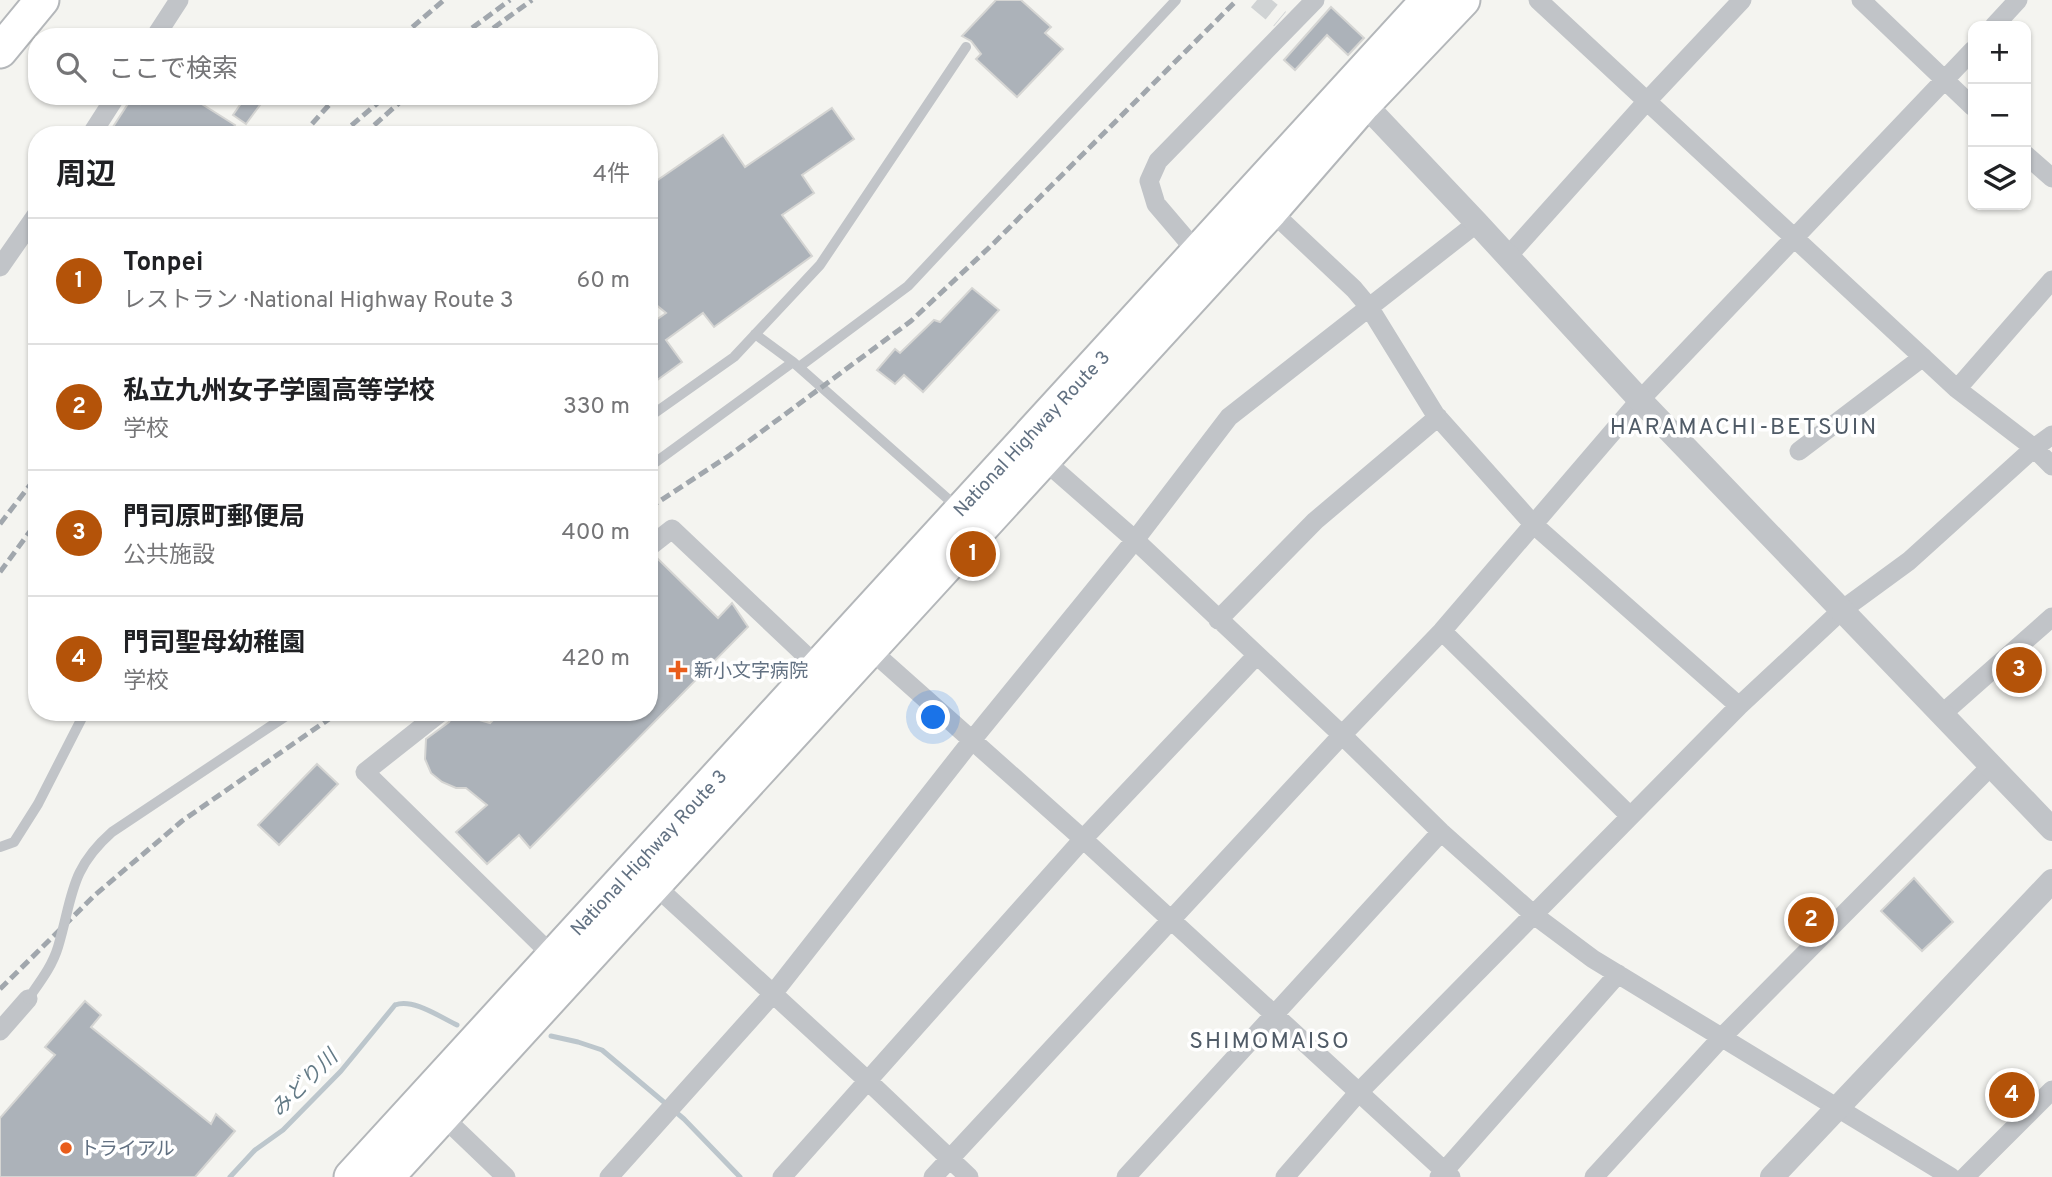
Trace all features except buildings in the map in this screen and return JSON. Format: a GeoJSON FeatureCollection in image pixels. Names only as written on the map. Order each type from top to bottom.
{"type":"FeatureCollection","features":[{"type":"Feature","properties":{"kind":"highway"},"geometry":{"type":"LineString","coordinates":[[0,15],[12,0]]}},
{"type":"Feature","properties":{"kind":"highway"},"geometry":{"type":"LineString","coordinates":[[0,51],[42,0]]}},
{"type":"Feature","properties":{"kind":"highway","name":"National Highway Route 3"},"geometry":{"type":"LineString","coordinates":[[1206,262],[1271,211],[1428,0]]}},
{"type":"Feature","properties":{"kind":"highway","name":"National Highway Route 3"},"geometry":{"type":"LineString","coordinates":[[351,1177],[433,1107],[1357,96],[1463,0]]}},
{"type":"Feature","properties":{"kind":"highway","name":"National Highway Route 3"},"geometry":{"type":"LineString","coordinates":[[644,876],[818,667],[860,640],[960,510],[1033,451]]}},
{"type":"Feature","properties":{"kind":"highway","name":"National Highway Route 3"},"geometry":{"type":"LineString","coordinates":[[387,1177],[433,1107]]}},
{"type":"Feature","properties":{"kind":"street"},"geometry":{"type":"LineString","coordinates":[[161,28],[179,0]]}},
{"type":"Feature","properties":{"kind":"street"},"geometry":{"type":"LineString","coordinates":[[1206,262],[1156,204],[1149,181],[1158,161],[1285,22],[1315,0]]}},
{"type":"Feature","properties":{"kind":"street"},"geometry":{"type":"LineString","coordinates":[[1538,0],[1957,389],[2034,448],[2052,466]]}},
{"type":"Feature","properties":{"kind":"street"},"geometry":{"type":"LineString","coordinates":[[1508,256],[1742,0]]}},
{"type":"Feature","properties":{"kind":"street"},"geometry":{"type":"LineString","coordinates":[[1861,0],[1968,103]]}},
{"type":"Feature","properties":{"kind":"street"},"geometry":{"type":"LineString","coordinates":[[1999,21],[2018,0]]}},
{"type":"Feature","properties":{"kind":"street"},"geometry":{"type":"LineString","coordinates":[[933,1177],[1342,735],[1442,631],[1640,400],[1968,56]]}},
{"type":"Feature","properties":{"kind":"street"},"geometry":{"type":"LineString","coordinates":[[1357,96],[1640,400],[2052,829]]}},
{"type":"Feature","properties":{"kind":"street"},"geometry":{"type":"LineString","coordinates":[[97,126],[110,105]]}},
{"type":"Feature","properties":{"kind":"street"},"geometry":{"type":"LineString","coordinates":[[2031,159],[2052,178]]}},
{"type":"Feature","properties":{"kind":"street"},"geometry":{"type":"LineString","coordinates":[[1271,211],[1354,289],[1369,307],[1438,417],[1534,524],[1740,706]]}},
{"type":"Feature","properties":{"kind":"street"},"geometry":{"type":"LineString","coordinates":[[609,1177],[772,995],[973,739],[1135,540],[1229,417],[1477,223]]}},
{"type":"Feature","properties":{"kind":"street"},"geometry":{"type":"LineString","coordinates":[[0,267],[28,227]]}},
{"type":"Feature","properties":{"kind":"street"},"geometry":{"type":"LineString","coordinates":[[1957,389],[2052,280]]}},
{"type":"Feature","properties":{"kind":"street"},"geometry":{"type":"LineString","coordinates":[[1800,451],[1923,357]]}},
{"type":"Feature","properties":{"kind":"street"},"geometry":{"type":"LineString","coordinates":[[1218,621],[1315,521],[1438,417]]}},
{"type":"Feature","properties":{"kind":"street"},"geometry":{"type":"LineString","coordinates":[[1285,1177],[1358,1093],[1740,706],[1842,610],[1909,561],[2034,448],[2052,435]]}},
{"type":"Feature","properties":{"kind":"street"},"geometry":{"type":"LineString","coordinates":[[1033,451],[1135,540],[1441,832],[1534,915],[1593,959],[1951,1177]]}},
{"type":"Feature","properties":{"kind":"street"},"geometry":{"type":"LineString","coordinates":[[658,540],[672,529],[818,667]]}},
{"type":"Feature","properties":{"kind":"street"},"geometry":{"type":"LineString","coordinates":[[1942,714],[2052,617]]}},
{"type":"Feature","properties":{"kind":"street"},"geometry":{"type":"LineString","coordinates":[[1442,631],[1630,816]]}},
{"type":"Feature","properties":{"kind":"street"},"geometry":{"type":"LineString","coordinates":[[860,640],[1083,839],[1445,1175],[1618,974]]}},
{"type":"Feature","properties":{"kind":"street"},"geometry":{"type":"LineString","coordinates":[[782,1177],[1083,839],[1256,656]]}},
{"type":"Feature","properties":{"kind":"street"},"geometry":{"type":"LineString","coordinates":[[430,721],[365,772],[562,965]]}},
{"type":"Feature","properties":{"kind":"street"},"geometry":{"type":"LineString","coordinates":[[1594,1177],[1722,1037],[1992,766]]}},
{"type":"Feature","properties":{"kind":"street"},"geometry":{"type":"LineString","coordinates":[[1126,1177],[1441,832]]}},
{"type":"Feature","properties":{"kind":"street"},"geometry":{"type":"LineString","coordinates":[[644,876],[969,1177]]}},
{"type":"Feature","properties":{"kind":"street"},"geometry":{"type":"LineString","coordinates":[[1772,1177],[2052,881]]}},
{"type":"Feature","properties":{"kind":"street"},"geometry":{"type":"LineString","coordinates":[[0,1031],[27,999]]}},
{"type":"Feature","properties":{"kind":"street"},"geometry":{"type":"LineString","coordinates":[[1965,1177],[2052,1090]]}},
{"type":"Feature","properties":{"kind":"street"},"geometry":{"type":"LineString","coordinates":[[433,1107],[506,1177]]}},
{"type":"Feature","properties":{"kind":"lane"},"geometry":{"type":"LineString","coordinates":[[658,461],[908,286],[1175,0]]}},
{"type":"Feature","properties":{"kind":"lane"},"geometry":{"type":"LineString","coordinates":[[658,411],[734,357],[820,265],[966,47]]}},
{"type":"Feature","properties":{"kind":"lane"},"geometry":{"type":"LineString","coordinates":[[755,334],[796,364],[960,510]]}},
{"type":"Feature","properties":{"kind":"lane"},"geometry":{"type":"LineString","coordinates":[[0,847],[13,842],[38,804],[80,721]]}},
{"type":"Feature","properties":{"kind":"lane"},"geometry":{"type":"LineString","coordinates":[[27,999],[48,971],[57,949],[70,893],[79,869],[96,846],[112,832],[278,721]]}},
{"type":"Feature","properties":{"kind":"waterway"},"geometry":{"type":"LineString","coordinates":[[395,1005],[418,1006],[457,1025]]}},
{"type":"Feature","properties":{"kind":"waterway","name":"みどり川"},"geometry":{"type":"LineString","coordinates":[[230,1177],[255,1150],[283,1130],[341,1071],[395,1005]]}},
{"type":"Feature","properties":{"kind":"waterway"},"geometry":{"type":"LineString","coordinates":[[551,1036],[602,1050],[684,1119],[740,1177]]}},
{"type":"Feature","properties":{"kind":"tunnel"},"geometry":{"type":"LineString","coordinates":[[1257,0],[1280,19]]}},
{"type":"Feature","properties":{"kind":"railway"},"geometry":{"type":"LineString","coordinates":[[411,28],[444,0]]}},
{"type":"Feature","properties":{"kind":"railway"},"geometry":{"type":"LineString","coordinates":[[472,28],[510,0]]}},
{"type":"Feature","properties":{"kind":"railway"},"geometry":{"type":"LineString","coordinates":[[493,28],[532,0]]}},
{"type":"Feature","properties":{"kind":"railway"},"geometry":{"type":"LineString","coordinates":[[658,502],[730,455],[911,321],[994,243],[1237,0]]}},
{"type":"Feature","properties":{"kind":"railway"},"geometry":{"type":"LineString","coordinates":[[310,126],[329,105]]}},
{"type":"Feature","properties":{"kind":"railway"},"geometry":{"type":"LineString","coordinates":[[351,126],[375,105]]}},
{"type":"Feature","properties":{"kind":"railway"},"geometry":{"type":"LineString","coordinates":[[373,126],[397,105]]}},
{"type":"Feature","properties":{"kind":"railway"},"geometry":{"type":"LineString","coordinates":[[0,524],[28,488]]}},
{"type":"Feature","properties":{"kind":"railway"},"geometry":{"type":"LineString","coordinates":[[0,572],[28,534]]}},
{"type":"Feature","properties":{"kind":"railway"},"geometry":{"type":"LineString","coordinates":[[0,989],[95,895],[182,821],[326,721]]}},
{"type":"Feature","properties":{"kind":"place","name":"Tonpei"},"geometry":{"type":"Point","coordinates":[973,554]}},
{"type":"Feature","properties":{"kind":"place","name":"新小文字病院"},"geometry":{"type":"Point","coordinates":[678,670]}},
{"type":"Feature","properties":{"kind":"place","name":"門司原町郵便局"},"geometry":{"type":"Point","coordinates":[2019,670]}},
{"type":"Feature","properties":{"kind":"place","name":"私立九州女子学園高等学校"},"geometry":{"type":"Point","coordinates":[1811,920]}},
{"type":"Feature","properties":{"kind":"place","name":"門司聖母幼稚園"},"geometry":{"type":"Point","coordinates":[2012,1095]}},
{"type":"Feature","properties":{"kind":"place","name":"トライアル"},"geometry":{"type":"Point","coordinates":[66,1148]}},
{"type":"Feature","properties":{"kind":"district","name":"HARAMACHI-BETSUIN"},"geometry":{"type":"Point","coordinates":[1744,426]}},
{"type":"Feature","properties":{"kind":"district","name":"SHIMOMAISO"},"geometry":{"type":"Point","coordinates":[1270,1040]}}]}
